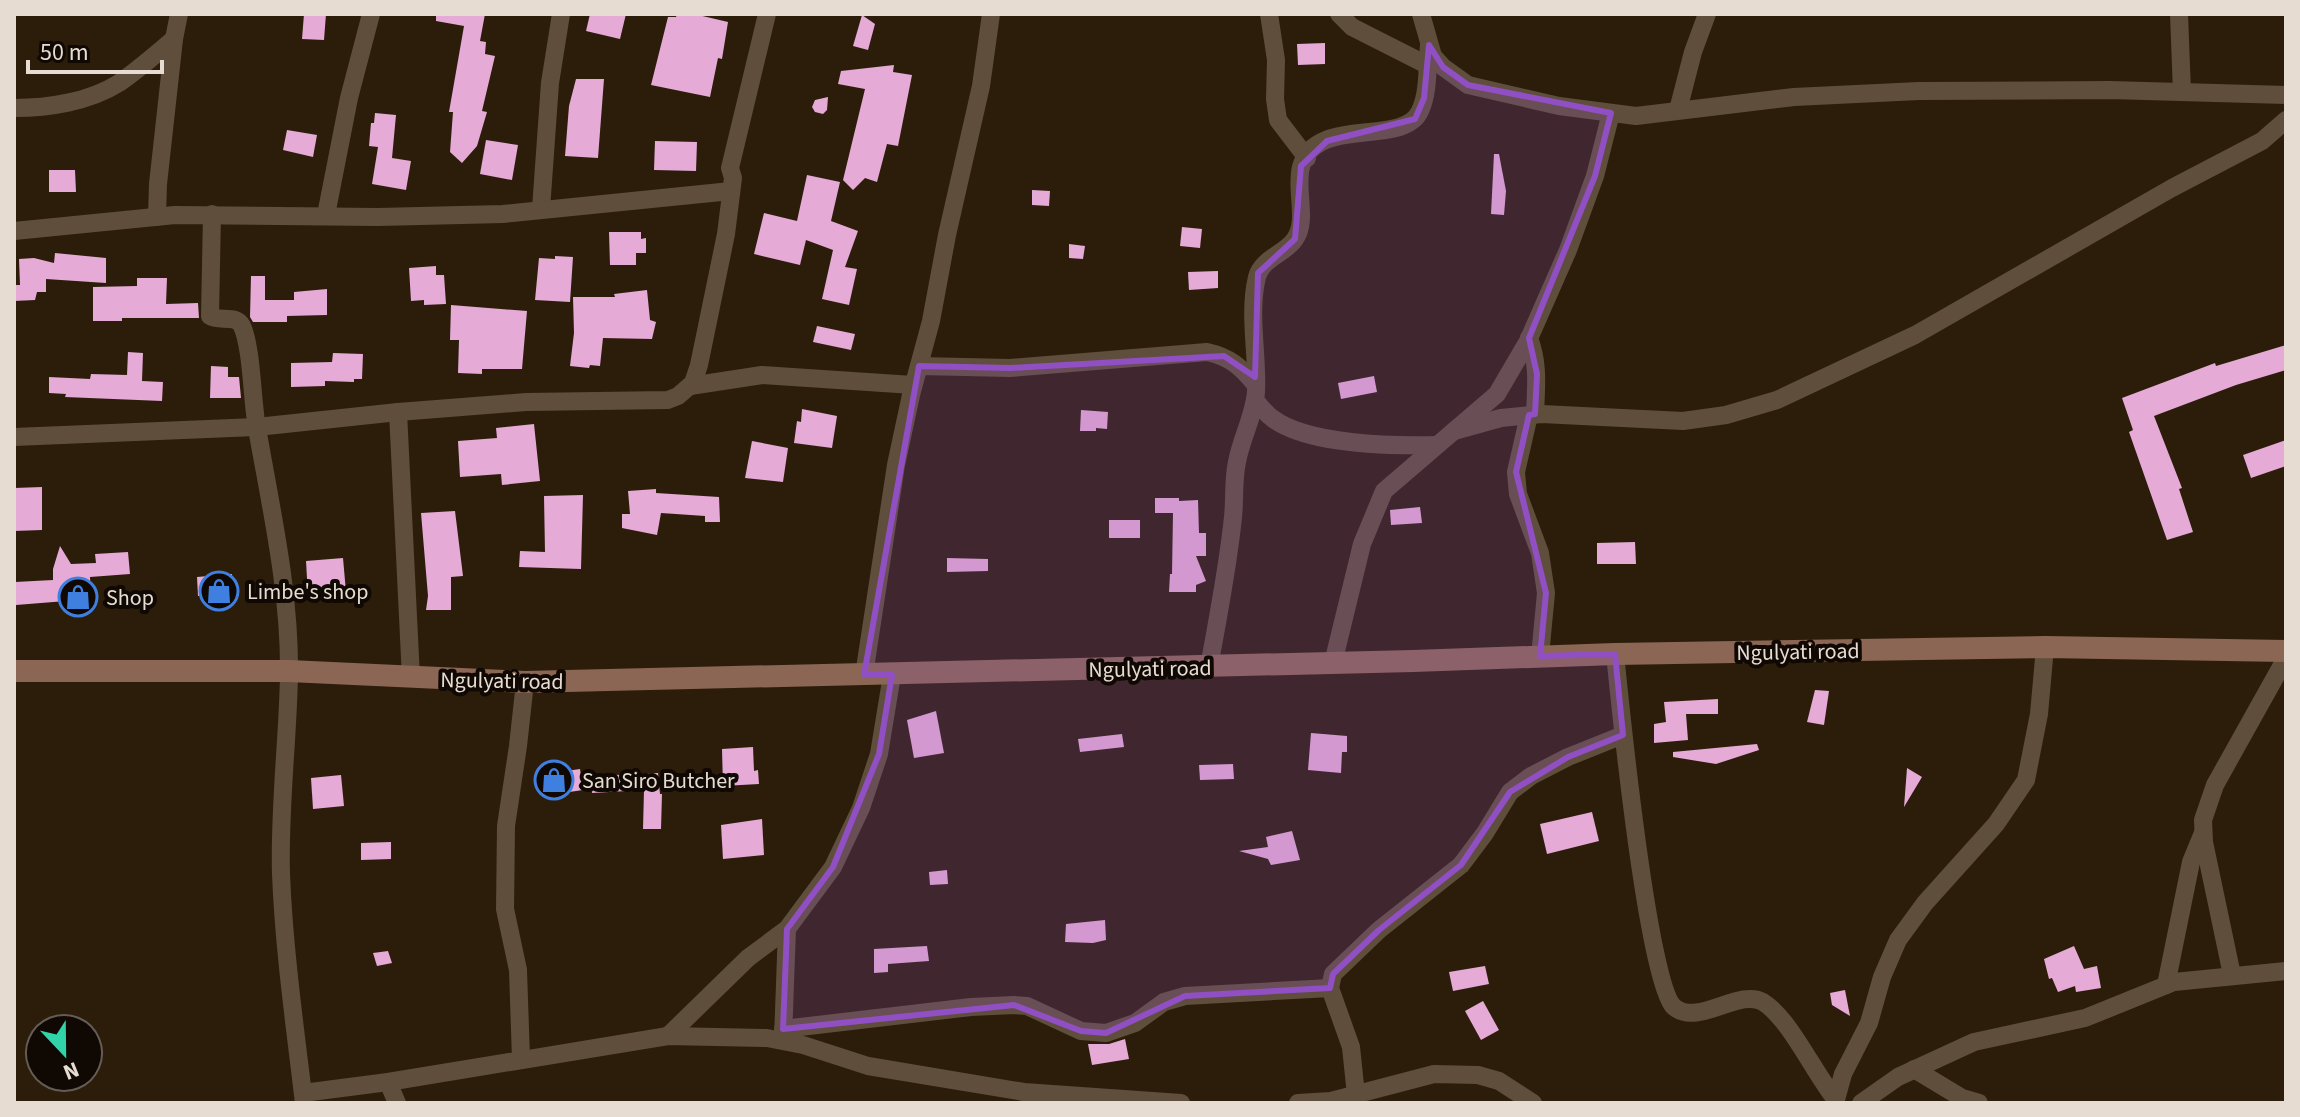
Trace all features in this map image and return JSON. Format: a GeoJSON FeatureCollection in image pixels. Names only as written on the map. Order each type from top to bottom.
{"type":"FeatureCollection","features":[{"type":"Feature","properties":{"kind":"main road","name":"Ngulyati road"},"geometry":{"type":"LineString","coordinates":[[14,671],[289,671],[525,682],[1209,667],[1615,654],[2045,647],[2286,651]]}},
{"type":"Feature","properties":{"kind":"street"},"geometry":{"type":"LineString","coordinates":[[157,217],[179,14]]}},
{"type":"Feature","properties":{"kind":"street"},"geometry":{"type":"LineString","coordinates":[[326,215],[349,98],[371,14]]}},
{"type":"Feature","properties":{"kind":"street"},"geometry":{"type":"LineString","coordinates":[[541,209],[549,95],[561,14]]}},
{"type":"Feature","properties":{"kind":"street"},"geometry":{"type":"LineString","coordinates":[[690,386],[699,365],[708,326],[733,178],[730,168],[767,14]]}},
{"type":"Feature","properties":{"kind":"street"},"geometry":{"type":"LineString","coordinates":[[864,675],[896,465],[931,321],[953,206],[981,86],[991,14]]}},
{"type":"Feature","properties":{"kind":"street"},"geometry":{"type":"LineString","coordinates":[[1269,14],[1276,60],[1278,120],[1307,158]]}},
{"type":"Feature","properties":{"kind":"street"},"geometry":{"type":"LineString","coordinates":[[1339,14],[1352,27],[1427,65]]}},
{"type":"Feature","properties":{"kind":"street"},"geometry":{"type":"LineString","coordinates":[[1421,14],[1433,56],[1468,85],[1559,106],[1636,116],[1794,97],[1919,91],[2286,95]]}},
{"type":"Feature","properties":{"kind":"street"},"geometry":{"type":"LineString","coordinates":[[1678,110],[1707,14]]}},
{"type":"Feature","properties":{"kind":"street"},"geometry":{"type":"LineString","coordinates":[[2179,14],[2182,92]]}},
{"type":"Feature","properties":{"kind":"street"},"geometry":{"type":"LineString","coordinates":[[14,108],[39,108],[96,95],[118,84],[174,39]]}},
{"type":"Feature","properties":{"kind":"street"},"geometry":{"type":"LineString","coordinates":[[1209,667],[1233,516],[1236,466],[1255,392],[1253,298],[1258,273],[1295,239],[1301,220],[1301,166],[1313,150],[1350,133],[1403,126],[1415,119],[1424,98],[1429,45]]}},
{"type":"Feature","properties":{"kind":"street"},"geometry":{"type":"LineString","coordinates":[[1333,663],[1362,544],[1384,491],[1497,394],[1529,338],[1568,250],[1595,176],[1611,113]]}},
{"type":"Feature","properties":{"kind":"street"},"geometry":{"type":"LineString","coordinates":[[1454,431],[1501,418],[1532,415],[1683,421],[1726,415],[1777,400],[1915,335],[2172,188],[2262,141],[2286,120]]}},
{"type":"Feature","properties":{"kind":"street"},"geometry":{"type":"LineString","coordinates":[[14,231],[212,214],[378,217],[503,214],[731,191]]}},
{"type":"Feature","properties":{"kind":"street"},"geometry":{"type":"LineString","coordinates":[[212,214],[210,316],[217,320],[234,319],[241,325],[248,347],[257,427],[279,551],[289,671],[281,873],[303,1098],[668,1036],[767,1038],[971,1007],[1014,1005],[1027,1006],[1081,1031],[1106,1033],[1135,1023],[1164,1002],[1185,996],[1330,988]]}},
{"type":"Feature","properties":{"kind":"street"},"geometry":{"type":"LineString","coordinates":[[1529,338],[1537,374],[1532,415],[1516,472],[1518,494],[1540,553],[1546,593],[1540,656]]}},
{"type":"Feature","properties":{"kind":"street"},"geometry":{"type":"LineString","coordinates":[[919,366],[1010,368],[1207,352],[1224,356],[1241,367],[1270,417],[1298,431],[1364,445],[1437,445]]}},
{"type":"Feature","properties":{"kind":"street"},"geometry":{"type":"LineString","coordinates":[[14,437],[257,427],[526,402],[668,400],[690,386],[762,375],[913,385]]}},
{"type":"Feature","properties":{"kind":"street"},"geometry":{"type":"LineString","coordinates":[[398,412],[411,678]]}},
{"type":"Feature","properties":{"kind":"street"},"geometry":{"type":"LineString","coordinates":[[1835,1101],[1843,1074],[1869,1023],[1882,977],[1898,940],[1925,903],[1996,824],[2026,780],[2039,714],[2045,647]]}},
{"type":"Feature","properties":{"kind":"street"},"geometry":{"type":"LineString","coordinates":[[1615,654],[1623,735],[1653,949],[1671,1004],[1678,1010],[1690,1013],[1744,1000],[1762,1002],[1780,1020],[1835,1101]]}},
{"type":"Feature","properties":{"kind":"street"},"geometry":{"type":"LineString","coordinates":[[2232,975],[2203,820],[2215,785],[2286,658]]}},
{"type":"Feature","properties":{"kind":"street"},"geometry":{"type":"LineString","coordinates":[[668,1036],[748,958],[787,929],[833,867],[861,808],[879,754],[892,675]]}},
{"type":"Feature","properties":{"kind":"street"},"geometry":{"type":"LineString","coordinates":[[521,1059],[518,970],[505,909],[506,826],[525,682]]}},
{"type":"Feature","properties":{"kind":"street"},"geometry":{"type":"LineString","coordinates":[[1356,1095],[1351,1047],[1330,988],[1333,974],[1379,930],[1461,865],[1510,792],[1556,763],[1623,735]]}},
{"type":"Feature","properties":{"kind":"street"},"geometry":{"type":"LineString","coordinates":[[2166,985],[2191,862],[2204,832]]}},
{"type":"Feature","properties":{"kind":"street"},"geometry":{"type":"LineString","coordinates":[[783,1035],[787,929]]}},
{"type":"Feature","properties":{"kind":"street"},"geometry":{"type":"LineString","coordinates":[[1861,1103],[1914,1069],[1974,1042],[2085,1018],[2166,985],[2286,971]]}},
{"type":"Feature","properties":{"kind":"street"},"geometry":{"type":"LineString","coordinates":[[783,1035],[868,1066],[1008,1096],[1181,1103]]}},
{"type":"Feature","properties":{"kind":"street"},"geometry":{"type":"LineString","coordinates":[[1914,1069],[1962,1098],[1979,1103]]}},
{"type":"Feature","properties":{"kind":"street"},"geometry":{"type":"LineString","coordinates":[[1298,1103],[1331,1101],[1434,1074],[1478,1075],[1499,1081],[1533,1103]]}},
{"type":"Feature","properties":{"kind":"street"},"geometry":{"type":"LineString","coordinates":[[388,1082],[397,1103]]}},
{"type":"Feature","properties":{"kind":"highlighted area"},"geometry":{"type":"Polygon","coordinates":[[[1429,45],[1443,67],[1468,85],[1611,113],[1595,176],[1529,338],[1537,374],[1535,414],[1529,415],[1516,472],[1546,593],[1540,656],[1615,654],[1623,735],[1568,757],[1510,792],[1461,865],[1379,930],[1333,974],[1330,988],[1185,996],[1106,1033],[1081,1031],[1014,1005],[783,1029],[787,929],[833,867],[879,754],[892,675],[864,675],[919,366],[1010,368],[1224,356],[1255,377],[1258,273],[1295,239],[1301,166],[1327,141],[1415,119],[1424,98],[1429,45]]]}},
{"type":"Feature","properties":{"kind":"building"},"geometry":{"type":"Polygon","coordinates":[[[304,14],[326,14],[324,40],[302,39],[304,14]]]}},
{"type":"Feature","properties":{"kind":"building"},"geometry":{"type":"Polygon","coordinates":[[[436,14],[485,14],[480,41],[486,42],[485,54],[495,56],[482,111],[487,112],[477,146],[462,163],[450,152],[453,112],[449,112],[464,26],[436,21],[436,14]]]}},
{"type":"Feature","properties":{"kind":"building"},"geometry":{"type":"Polygon","coordinates":[[[590,14],[626,14],[620,39],[586,31],[590,14]]]}},
{"type":"Feature","properties":{"kind":"building"},"geometry":{"type":"Polygon","coordinates":[[[677,14],[694,14],[728,22],[722,59],[718,58],[710,97],[651,85],[668,17],[676,17],[677,14]]]}},
{"type":"Feature","properties":{"kind":"building"},"geometry":{"type":"Polygon","coordinates":[[[862,15],[875,24],[868,50],[853,46],[862,15]]]}},
{"type":"Feature","properties":{"kind":"building"},"geometry":{"type":"Polygon","coordinates":[[[1325,43],[1325,64],[1298,65],[1297,44],[1325,43]]]}},
{"type":"Feature","properties":{"kind":"building"},"geometry":{"type":"Polygon","coordinates":[[[894,65],[893,72],[912,75],[898,146],[887,144],[877,182],[865,178],[853,190],[843,180],[865,89],[838,84],[841,71],[894,65]]]}},
{"type":"Feature","properties":{"kind":"building"},"geometry":{"type":"Polygon","coordinates":[[[576,79],[604,79],[598,158],[565,156],[569,106],[576,79]]]}},
{"type":"Feature","properties":{"kind":"building"},"geometry":{"type":"Polygon","coordinates":[[[828,97],[827,110],[823,114],[815,112],[812,107],[815,100],[828,97]]]}},
{"type":"Feature","properties":{"kind":"building"},"geometry":{"type":"Polygon","coordinates":[[[375,113],[396,115],[392,158],[411,161],[406,190],[372,184],[378,147],[369,146],[375,113]]]}},
{"type":"Feature","properties":{"kind":"building"},"geometry":{"type":"Polygon","coordinates":[[[287,130],[317,135],[313,157],[283,150],[287,130]]]}},
{"type":"Feature","properties":{"kind":"building"},"geometry":{"type":"Polygon","coordinates":[[[486,140],[518,145],[512,180],[480,174],[486,140]]]}},
{"type":"Feature","properties":{"kind":"building"},"geometry":{"type":"Polygon","coordinates":[[[655,141],[697,142],[696,171],[654,170],[655,141]]]}},
{"type":"Feature","properties":{"kind":"building"},"geometry":{"type":"Polygon","coordinates":[[[1494,154],[1499,154],[1506,191],[1504,215],[1491,214],[1494,154]]]}},
{"type":"Feature","properties":{"kind":"building"},"geometry":{"type":"Polygon","coordinates":[[[49,170],[75,170],[76,192],[49,192],[49,170]]]}},
{"type":"Feature","properties":{"kind":"building"},"geometry":{"type":"Polygon","coordinates":[[[807,175],[840,182],[831,221],[858,231],[845,267],[857,269],[849,305],[822,299],[833,250],[806,240],[800,265],[754,254],[764,213],[797,221],[807,175]]]}},
{"type":"Feature","properties":{"kind":"building"},"geometry":{"type":"Polygon","coordinates":[[[1032,190],[1050,191],[1049,206],[1032,205],[1032,190]]]}},
{"type":"Feature","properties":{"kind":"building"},"geometry":{"type":"Polygon","coordinates":[[[1182,227],[1202,229],[1200,248],[1180,246],[1182,227]]]}},
{"type":"Feature","properties":{"kind":"building"},"geometry":{"type":"Polygon","coordinates":[[[609,232],[641,232],[641,239],[646,238],[646,253],[636,253],[636,265],[610,265],[609,232]]]}},
{"type":"Feature","properties":{"kind":"building"},"geometry":{"type":"Polygon","coordinates":[[[1069,244],[1085,246],[1083,259],[1069,258],[1069,244]]]}},
{"type":"Feature","properties":{"kind":"building"},"geometry":{"type":"Polygon","coordinates":[[[55,253],[106,258],[106,283],[46,279],[46,292],[37,292],[35,300],[14,301],[14,285],[20,285],[19,259],[34,258],[54,263],[55,253]]]}},
{"type":"Feature","properties":{"kind":"building"},"geometry":{"type":"Polygon","coordinates":[[[555,256],[573,257],[570,302],[535,300],[539,258],[555,259],[555,256]]]}},
{"type":"Feature","properties":{"kind":"building"},"geometry":{"type":"Polygon","coordinates":[[[436,266],[436,275],[444,275],[446,304],[424,305],[424,300],[411,301],[409,268],[436,266]]]}},
{"type":"Feature","properties":{"kind":"building"},"geometry":{"type":"Polygon","coordinates":[[[1218,271],[1218,288],[1189,290],[1188,272],[1218,271]]]}},
{"type":"Feature","properties":{"kind":"building"},"geometry":{"type":"Polygon","coordinates":[[[251,276],[265,276],[265,300],[294,300],[294,292],[327,289],[327,315],[287,316],[287,322],[253,322],[250,317],[251,276]]]}},
{"type":"Feature","properties":{"kind":"building"},"geometry":{"type":"Polygon","coordinates":[[[137,278],[167,278],[166,304],[198,303],[199,318],[93,321],[93,287],[137,286],[137,278]]]}},
{"type":"Feature","properties":{"kind":"building"},"geometry":{"type":"Polygon","coordinates":[[[647,290],[650,320],[656,322],[652,339],[603,338],[600,366],[570,366],[574,333],[573,297],[615,297],[614,294],[647,290]]]}},
{"type":"Feature","properties":{"kind":"building"},"geometry":{"type":"Polygon","coordinates":[[[451,305],[527,311],[522,369],[482,369],[482,374],[458,373],[459,340],[450,340],[451,305]]]}},
{"type":"Feature","properties":{"kind":"building"},"geometry":{"type":"Polygon","coordinates":[[[817,326],[855,334],[851,350],[813,342],[817,326]]]}},
{"type":"Feature","properties":{"kind":"building"},"geometry":{"type":"Polygon","coordinates":[[[2286,345],[2286,370],[2154,416],[2182,488],[2179,489],[2193,532],[2167,540],[2129,432],[2133,430],[2122,398],[2215,363],[2216,366],[2286,345]]]}},
{"type":"Feature","properties":{"kind":"building"},"geometry":{"type":"Polygon","coordinates":[[[128,352],[143,353],[142,381],[163,382],[162,401],[65,397],[66,394],[49,393],[49,377],[90,379],[91,374],[127,375],[128,352]]]}},
{"type":"Feature","properties":{"kind":"building"},"geometry":{"type":"Polygon","coordinates":[[[333,353],[363,354],[362,379],[354,379],[354,382],[325,381],[325,386],[291,387],[291,363],[332,362],[333,353]]]}},
{"type":"Feature","properties":{"kind":"building"},"geometry":{"type":"Polygon","coordinates":[[[211,366],[228,367],[228,377],[239,377],[241,398],[210,398],[211,366]]]}},
{"type":"Feature","properties":{"kind":"building"},"geometry":{"type":"Polygon","coordinates":[[[1374,376],[1377,392],[1341,399],[1338,383],[1374,376]]]}},
{"type":"Feature","properties":{"kind":"building"},"geometry":{"type":"Polygon","coordinates":[[[802,409],[837,416],[832,448],[794,443],[802,409]]]}},
{"type":"Feature","properties":{"kind":"building"},"geometry":{"type":"Polygon","coordinates":[[[1081,410],[1108,412],[1107,429],[1080,431],[1081,410]]]}},
{"type":"Feature","properties":{"kind":"building"},"geometry":{"type":"Polygon","coordinates":[[[534,424],[540,481],[502,485],[501,474],[460,477],[458,441],[497,438],[496,428],[534,424]]]}},
{"type":"Feature","properties":{"kind":"building"},"geometry":{"type":"Polygon","coordinates":[[[2286,440],[2286,466],[2251,478],[2243,455],[2286,440]]]}},
{"type":"Feature","properties":{"kind":"building"},"geometry":{"type":"Polygon","coordinates":[[[752,441],[788,448],[783,482],[745,478],[752,441]]]}},
{"type":"Feature","properties":{"kind":"building"},"geometry":{"type":"Polygon","coordinates":[[[42,487],[42,530],[14,531],[14,488],[42,487]]]}},
{"type":"Feature","properties":{"kind":"building"},"geometry":{"type":"Polygon","coordinates":[[[656,489],[656,493],[719,497],[720,522],[705,522],[705,516],[661,513],[657,535],[622,528],[622,514],[630,514],[628,491],[656,489]]]}},
{"type":"Feature","properties":{"kind":"building"},"geometry":{"type":"Polygon","coordinates":[[[583,495],[581,569],[519,567],[520,551],[545,552],[544,496],[583,495]]]}},
{"type":"Feature","properties":{"kind":"building"},"geometry":{"type":"Polygon","coordinates":[[[1155,498],[1198,500],[1199,533],[1206,533],[1206,556],[1196,556],[1206,581],[1196,585],[1196,592],[1169,592],[1173,513],[1155,513],[1155,498]]]}},
{"type":"Feature","properties":{"kind":"building"},"geometry":{"type":"Polygon","coordinates":[[[1420,507],[1422,523],[1391,525],[1390,510],[1420,507]]]}},
{"type":"Feature","properties":{"kind":"building"},"geometry":{"type":"Polygon","coordinates":[[[455,511],[463,576],[451,577],[451,610],[426,610],[428,596],[421,513],[455,511]]]}},
{"type":"Feature","properties":{"kind":"building"},"geometry":{"type":"Polygon","coordinates":[[[1109,520],[1140,520],[1140,538],[1109,538],[1109,520]]]}},
{"type":"Feature","properties":{"kind":"building"},"geometry":{"type":"Polygon","coordinates":[[[1635,542],[1636,564],[1597,564],[1597,543],[1635,542]]]}},
{"type":"Feature","properties":{"kind":"building"},"geometry":{"type":"Polygon","coordinates":[[[60,546],[71,564],[96,563],[95,554],[128,552],[130,574],[90,577],[91,599],[16,605],[15,582],[53,580],[60,546]]]}},
{"type":"Feature","properties":{"kind":"building"},"geometry":{"type":"Polygon","coordinates":[[[343,558],[346,592],[308,595],[306,561],[343,558]]]}},
{"type":"Feature","properties":{"kind":"building"},"geometry":{"type":"Polygon","coordinates":[[[947,558],[988,559],[988,571],[947,572],[947,558]]]}},
{"type":"Feature","properties":{"kind":"building"},"geometry":{"type":"Polygon","coordinates":[[[232,574],[233,594],[198,596],[197,577],[232,574]]]}},
{"type":"Feature","properties":{"kind":"building"},"geometry":{"type":"Polygon","coordinates":[[[1815,690],[1829,691],[1824,725],[1807,722],[1815,690]]]}},
{"type":"Feature","properties":{"kind":"building"},"geometry":{"type":"Polygon","coordinates":[[[1718,699],[1718,714],[1686,714],[1688,740],[1654,743],[1654,724],[1666,722],[1664,702],[1718,699]]]}},
{"type":"Feature","properties":{"kind":"building"},"geometry":{"type":"Polygon","coordinates":[[[936,711],[944,753],[914,758],[907,720],[936,711]]]}},
{"type":"Feature","properties":{"kind":"building"},"geometry":{"type":"Polygon","coordinates":[[[1311,733],[1347,736],[1347,752],[1342,752],[1341,773],[1308,770],[1311,733]]]}},
{"type":"Feature","properties":{"kind":"building"},"geometry":{"type":"Polygon","coordinates":[[[1122,734],[1124,747],[1080,752],[1078,739],[1122,734]]]}},
{"type":"Feature","properties":{"kind":"building"},"geometry":{"type":"Polygon","coordinates":[[[1757,744],[1759,750],[1716,764],[1673,757],[1673,752],[1757,744]]]}},
{"type":"Feature","properties":{"kind":"building"},"geometry":{"type":"Polygon","coordinates":[[[753,747],[754,771],[758,770],[759,784],[723,786],[722,749],[753,747]]]}},
{"type":"Feature","properties":{"kind":"building"},"geometry":{"type":"Polygon","coordinates":[[[1233,764],[1234,779],[1200,780],[1199,765],[1233,764]]]}},
{"type":"Feature","properties":{"kind":"building"},"geometry":{"type":"Polygon","coordinates":[[[1907,768],[1922,777],[1904,807],[1907,768]]]}},
{"type":"Feature","properties":{"kind":"building"},"geometry":{"type":"Polygon","coordinates":[[[580,769],[583,790],[542,796],[539,775],[580,769]]]}},
{"type":"Feature","properties":{"kind":"building"},"geometry":{"type":"Polygon","coordinates":[[[658,773],[662,794],[661,829],[643,829],[644,790],[592,793],[594,776],[658,773]]]}},
{"type":"Feature","properties":{"kind":"building"},"geometry":{"type":"Polygon","coordinates":[[[341,775],[344,806],[313,809],[311,778],[341,775]]]}},
{"type":"Feature","properties":{"kind":"building"},"geometry":{"type":"Polygon","coordinates":[[[1592,812],[1599,841],[1547,854],[1540,824],[1592,812]]]}},
{"type":"Feature","properties":{"kind":"building"},"geometry":{"type":"Polygon","coordinates":[[[762,819],[764,855],[723,859],[721,825],[762,819]]]}},
{"type":"Feature","properties":{"kind":"building"},"geometry":{"type":"Polygon","coordinates":[[[1292,831],[1300,860],[1271,865],[1268,859],[1239,851],[1268,847],[1266,837],[1292,831]]]}},
{"type":"Feature","properties":{"kind":"building"},"geometry":{"type":"Polygon","coordinates":[[[391,842],[391,859],[361,860],[361,843],[391,842]]]}},
{"type":"Feature","properties":{"kind":"building"},"geometry":{"type":"Polygon","coordinates":[[[947,870],[948,884],[930,885],[929,872],[947,870]]]}},
{"type":"Feature","properties":{"kind":"building"},"geometry":{"type":"Polygon","coordinates":[[[1105,920],[1106,940],[1065,942],[1066,924],[1105,920]]]}},
{"type":"Feature","properties":{"kind":"building"},"geometry":{"type":"Polygon","coordinates":[[[927,946],[929,961],[888,964],[888,972],[874,973],[874,949],[927,946]]]}},
{"type":"Feature","properties":{"kind":"building"},"geometry":{"type":"Polygon","coordinates":[[[2074,946],[2084,969],[2097,966],[2101,988],[2076,992],[2075,986],[2058,992],[2052,978],[2049,979],[2044,959],[2074,946]]]}},
{"type":"Feature","properties":{"kind":"building"},"geometry":{"type":"Polygon","coordinates":[[[388,951],[392,963],[377,966],[373,953],[388,951]]]}},
{"type":"Feature","properties":{"kind":"building"},"geometry":{"type":"Polygon","coordinates":[[[1485,966],[1489,984],[1453,991],[1449,972],[1485,966]]]}},
{"type":"Feature","properties":{"kind":"building"},"geometry":{"type":"Polygon","coordinates":[[[1845,990],[1850,1016],[1832,1005],[1830,993],[1845,990]]]}},
{"type":"Feature","properties":{"kind":"building"},"geometry":{"type":"Polygon","coordinates":[[[1483,1001],[1499,1030],[1481,1040],[1465,1011],[1483,1001]]]}},
{"type":"Feature","properties":{"kind":"building"},"geometry":{"type":"Polygon","coordinates":[[[1125,1039],[1129,1059],[1092,1065],[1088,1044],[1109,1044],[1125,1039]]]}},
{"type":"Feature","properties":{"kind":"place","name":"Limbe's shop"},"geometry":{"type":"Point","coordinates":[219,591]}},
{"type":"Feature","properties":{"kind":"place","name":"Shop"},"geometry":{"type":"Point","coordinates":[78,597]}},
{"type":"Feature","properties":{"kind":"place","name":"San Siro Butcher"},"geometry":{"type":"Point","coordinates":[554,780]}}]}
